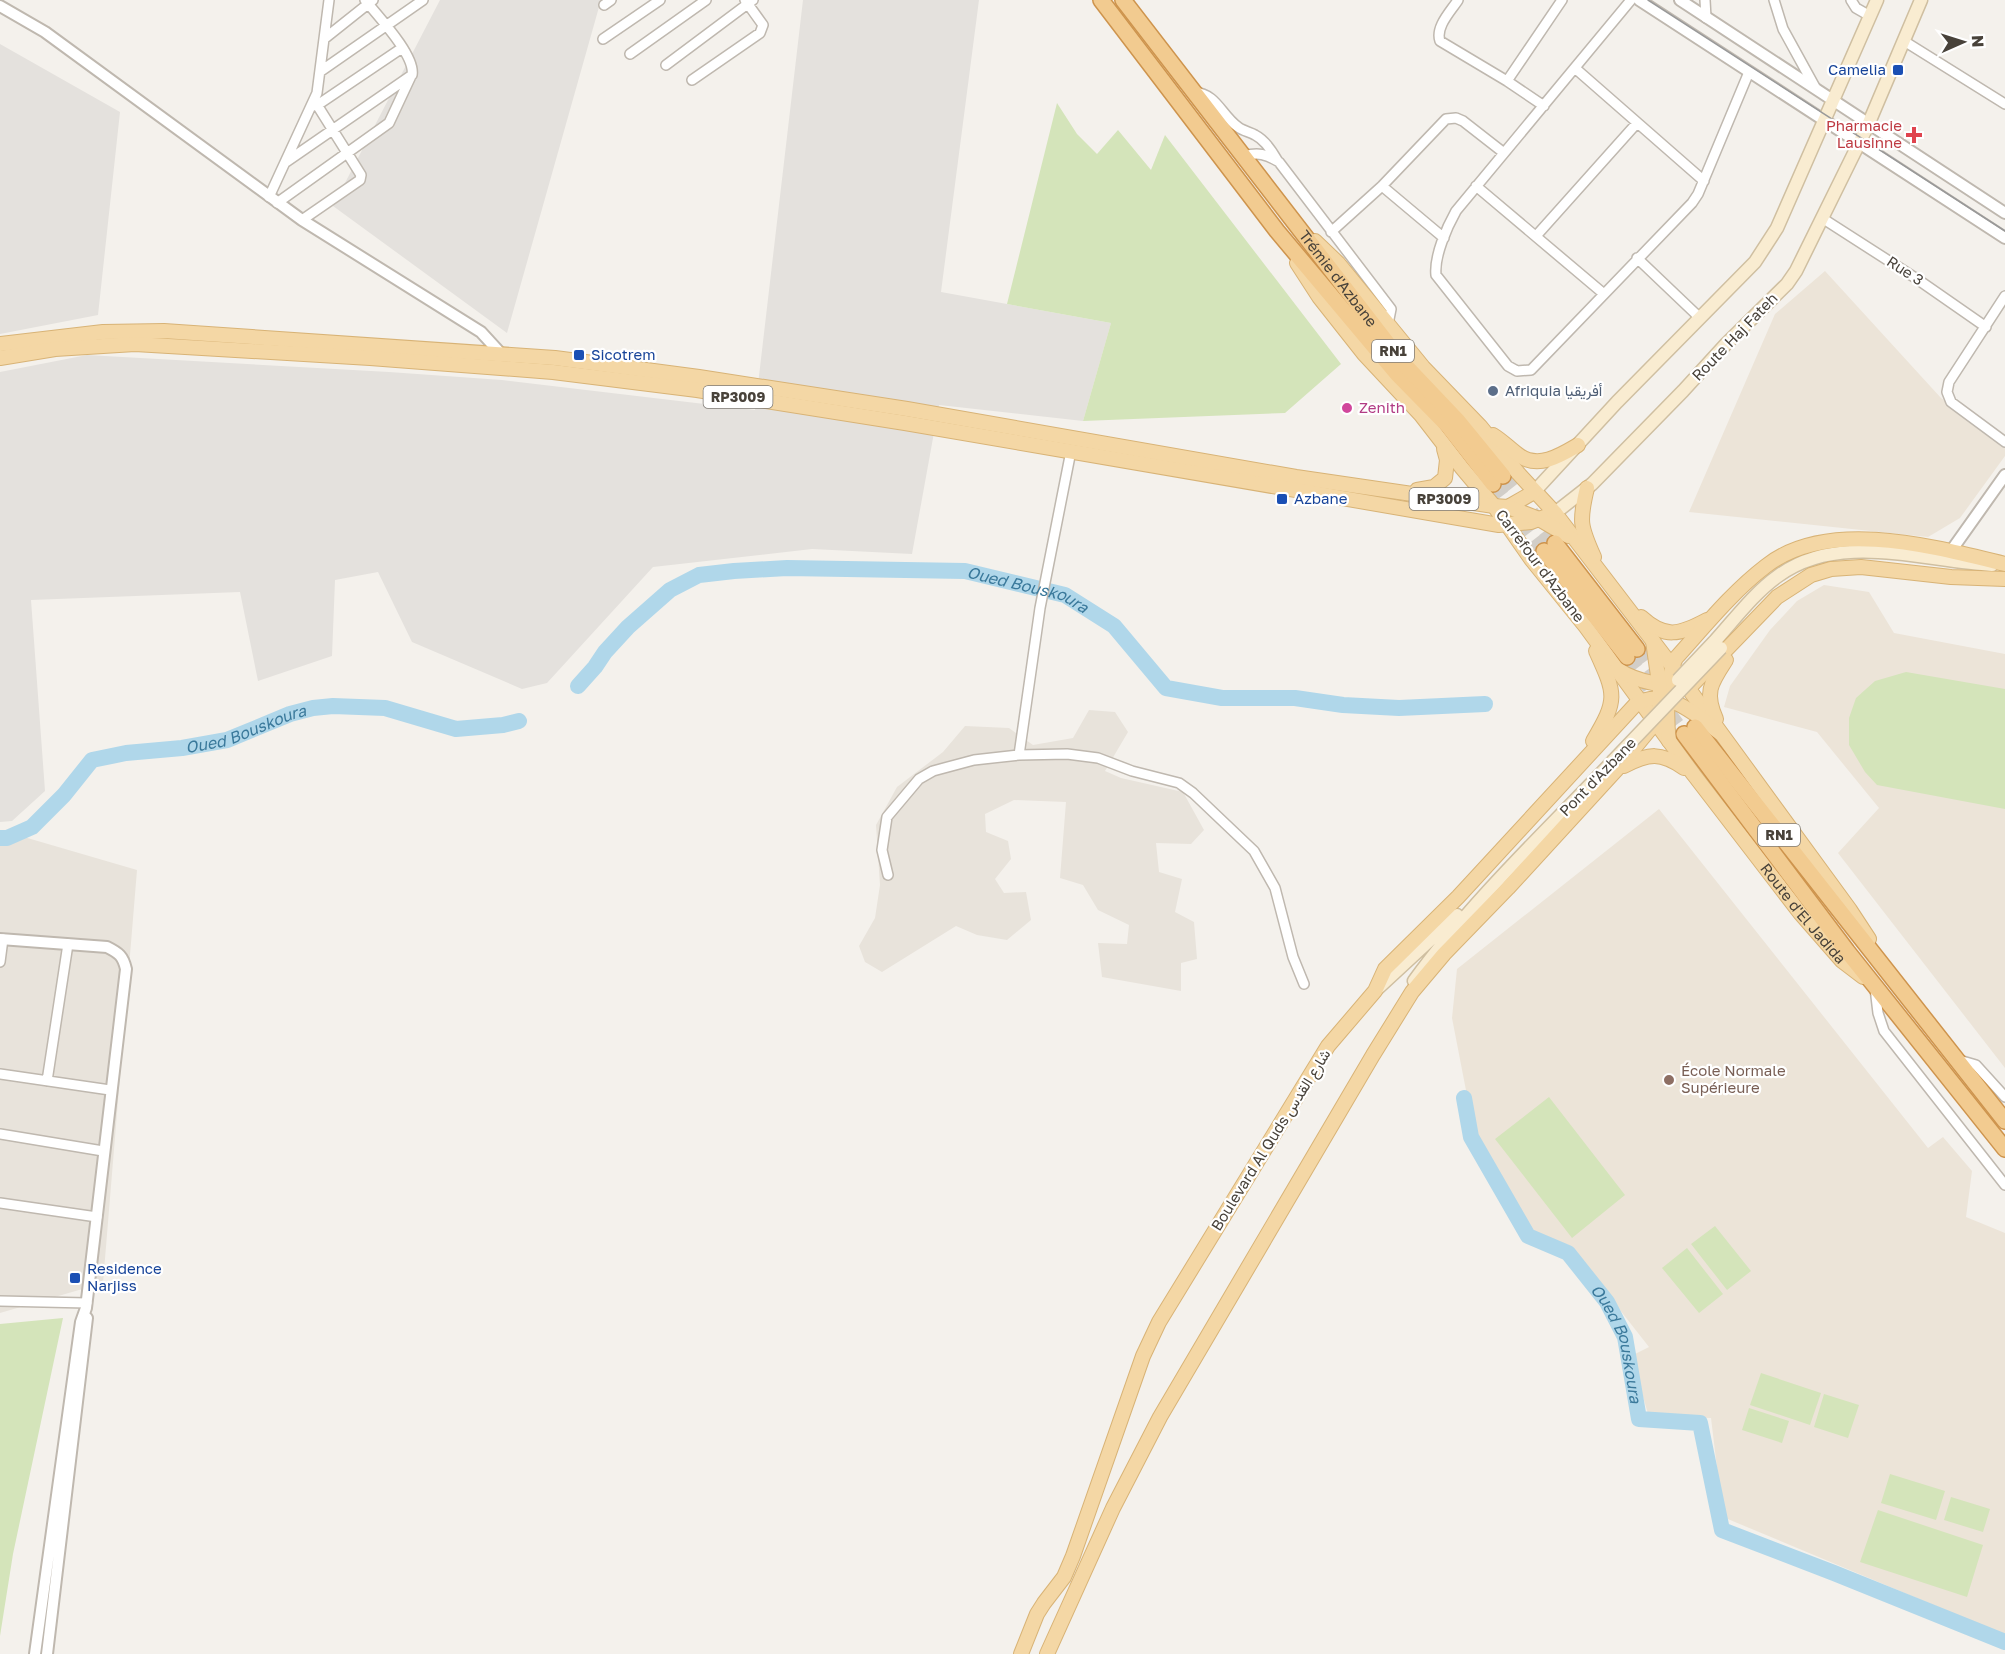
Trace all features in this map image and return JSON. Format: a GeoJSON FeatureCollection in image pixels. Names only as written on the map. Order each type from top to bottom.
{"type":"FeatureCollection","features":[{"type":"Feature","properties":{"kind":"highway","name":"RN1"},"geometry":{"type":"LineString","coordinates":[[1101,0],[1277,231]]}},
{"type":"Feature","properties":{"kind":"highway","name":"RN1"},"geometry":{"type":"LineString","coordinates":[[1123,0],[1292,218]]}},
{"type":"Feature","properties":{"kind":"highway","name":"Trémie d'Azbane"},"geometry":{"type":"LineString","coordinates":[[1292,218],[1402,362],[1458,421],[1505,478]]}},
{"type":"Feature","properties":{"kind":"highway","name":"Trémie d'Azbane"},"geometry":{"type":"LineString","coordinates":[[1277,231],[1397,374],[1447,425],[1505,478]]}},
{"type":"Feature","properties":{"kind":"highway"},"geometry":{"type":"LineString","coordinates":[[1549,547],[1626,658]]}},
{"type":"Feature","properties":{"kind":"highway","name":"RN1"},"geometry":{"type":"LineString","coordinates":[[1682,730],[1862,942],[2005,1121]]}},
{"type":"Feature","properties":{"kind":"highway","name":"RN1"},"geometry":{"type":"LineString","coordinates":[[1682,730],[1875,986]]}},
{"type":"Feature","properties":{"kind":"highway","name":"Route d'El Jadida"},"geometry":{"type":"LineString","coordinates":[[1875,986],[2005,1149]]}},
{"type":"Feature","properties":{"kind":"main road"},"geometry":{"type":"LineString","coordinates":[[1469,520],[1523,547],[1531,518],[1534,492],[1755,262],[1777,228],[1877,0]]}},
{"type":"Feature","properties":{"kind":"main road","name":"Route Haj Fateh"},"geometry":{"type":"LineString","coordinates":[[1555,513],[1587,488],[1796,272],[1868,125],[1921,0]]}},
{"type":"Feature","properties":{"kind":"main road"},"geometry":{"type":"LineString","coordinates":[[1292,218],[1338,263],[1423,367],[1481,428],[1530,461],[1542,462],[1555,458],[1578,445]]}},
{"type":"Feature","properties":{"kind":"main road"},"geometry":{"type":"LineString","coordinates":[[1277,231],[1319,297],[1364,354],[1421,415],[1442,443],[1503,513]]}},
{"type":"Feature","properties":{"kind":"main road","name":"RP3009"},"geometry":{"type":"LineString","coordinates":[[0,344],[103,332],[164,331],[555,358],[699,376],[907,409],[1296,477],[1394,491],[1503,513]]}},
{"type":"Feature","properties":{"kind":"main road","name":"RP3009"},"geometry":{"type":"LineString","coordinates":[[0,358],[56,349],[135,344],[382,358],[553,372],[697,390],[1071,451],[1469,520]]}},
{"type":"Feature","properties":{"kind":"main road"},"geometry":{"type":"LineString","coordinates":[[1481,428],[1505,478],[1517,492],[1503,513]]}},
{"type":"Feature","properties":{"kind":"main road"},"geometry":{"type":"LineString","coordinates":[[1394,491],[1426,490],[1441,483],[1447,469],[1442,443]]}},
{"type":"Feature","properties":{"kind":"main road"},"geometry":{"type":"LineString","coordinates":[[1505,478],[1534,492],[1555,513],[1672,666],[1850,910],[1898,987]]}},
{"type":"Feature","properties":{"kind":"main road"},"geometry":{"type":"LineString","coordinates":[[1587,488],[1581,511],[1582,529],[1606,581]]}},
{"type":"Feature","properties":{"kind":"main road","name":"Carrefour d'Azbane"},"geometry":{"type":"LineString","coordinates":[[1534,492],[1503,513],[1523,547],[1586,627],[1626,658]]}},
{"type":"Feature","properties":{"kind":"main road"},"geometry":{"type":"LineString","coordinates":[[1469,520],[1503,513],[1531,518],[1574,540]]}},
{"type":"Feature","properties":{"kind":"main road"},"geometry":{"type":"LineString","coordinates":[[1531,518],[1555,513]]}},
{"type":"Feature","properties":{"kind":"main road"},"geometry":{"type":"LineString","coordinates":[[1047,1654],[1113,1508],[1160,1417],[1412,992],[1444,954],[1508,888],[1613,762],[1655,723],[1664,700],[1665,684],[1676,658],[1767,565],[1804,546],[1825,541],[1851,539],[1934,547],[2005,565]]}},
{"type":"Feature","properties":{"kind":"main road"},"geometry":{"type":"LineString","coordinates":[[1718,645],[1776,577],[1804,561],[1821,555],[1855,551],[2005,565]]}},
{"type":"Feature","properties":{"kind":"main road"},"geometry":{"type":"LineString","coordinates":[[1718,645],[1781,582],[1807,568],[1839,559],[1953,568],[2005,578]]}},
{"type":"Feature","properties":{"kind":"main road"},"geometry":{"type":"LineString","coordinates":[[1633,677],[1665,684],[1685,685],[1697,682],[1777,597],[1811,575],[1831,569],[1862,567],[1951,577],[2005,578]]}},
{"type":"Feature","properties":{"kind":"main road"},"geometry":{"type":"LineString","coordinates":[[1618,597],[1647,622],[1669,633],[1682,632],[1716,615]]}},
{"type":"Feature","properties":{"kind":"main road"},"geometry":{"type":"LineString","coordinates":[[1720,732],[1709,695],[1712,682],[1750,626]]}},
{"type":"Feature","properties":{"kind":"main road"},"geometry":{"type":"LineString","coordinates":[[1579,767],[1609,714],[1612,699],[1606,674],[1586,627]]}},
{"type":"Feature","properties":{"kind":"main road"},"geometry":{"type":"LineString","coordinates":[[1633,677],[1643,675],[1651,667],[1653,641]]}},
{"type":"Feature","properties":{"kind":"main road"},"geometry":{"type":"LineString","coordinates":[[1653,641],[1665,684]]}},
{"type":"Feature","properties":{"kind":"main road","name":"Pont d'Azbane"},"geometry":{"type":"LineString","coordinates":[[1472,904],[1613,762],[1718,645]]}},
{"type":"Feature","properties":{"kind":"main road"},"geometry":{"type":"LineString","coordinates":[[1626,658],[1633,677]]}},
{"type":"Feature","properties":{"kind":"main road","name":"Route d'El Jadida"},"geometry":{"type":"LineString","coordinates":[[1626,658],[1640,702],[1655,723],[1682,730],[1694,775],[1800,913],[1842,961],[1875,986]]}},
{"type":"Feature","properties":{"kind":"main road"},"geometry":{"type":"LineString","coordinates":[[1640,702],[1664,700],[1681,704],[1682,730]]}},
{"type":"Feature","properties":{"kind":"main road"},"geometry":{"type":"LineString","coordinates":[[1664,700],[1682,730]]}},
{"type":"Feature","properties":{"kind":"main road","name":"Boulevard Al Quds شارع القدس"},"geometry":{"type":"LineString","coordinates":[[1021,1654],[1038,1614],[1064,1577],[1073,1556],[1143,1356],[1159,1322],[1328,1046],[1375,991],[1385,969],[1429,928],[1627,712],[1640,702]]}},
{"type":"Feature","properties":{"kind":"main road"},"geometry":{"type":"LineString","coordinates":[[1682,730],[1720,732]]}},
{"type":"Feature","properties":{"kind":"main road"},"geometry":{"type":"LineString","coordinates":[[1613,762],[1658,756],[1671,759],[1694,775]]}},
{"type":"Feature","properties":{"kind":"main road"},"geometry":{"type":"LineString","coordinates":[[1373,1056],[1411,986],[1472,904]]}},
{"type":"Feature","properties":{"kind":"main road"},"geometry":{"type":"LineString","coordinates":[[1375,991],[1472,904]]}},
{"type":"Feature","properties":{"kind":"street"},"geometry":{"type":"LineString","coordinates":[[273,200],[286,162],[315,103],[329,0]]}},
{"type":"Feature","properties":{"kind":"street"},"geometry":{"type":"LineString","coordinates":[[321,71],[423,0]]}},
{"type":"Feature","properties":{"kind":"street"},"geometry":{"type":"LineString","coordinates":[[603,39],[660,0]]}},
{"type":"Feature","properties":{"kind":"street"},"geometry":{"type":"LineString","coordinates":[[630,54],[706,0]]}},
{"type":"Feature","properties":{"kind":"street"},"geometry":{"type":"LineString","coordinates":[[1458,0],[1439,29],[1440,40],[1544,106]]}},
{"type":"Feature","properties":{"kind":"street"},"geometry":{"type":"LineString","coordinates":[[1507,81],[1562,0]]}},
{"type":"Feature","properties":{"kind":"street"},"geometry":{"type":"LineString","coordinates":[[1631,0],[1456,211],[1444,238],[1436,275],[1508,366],[1517,371],[1531,370],[1692,203],[1704,181],[1749,72]]}},
{"type":"Feature","properties":{"kind":"street"},"geometry":{"type":"LineString","coordinates":[[1640,0],[2005,238]]}},
{"type":"Feature","properties":{"kind":"street"},"geometry":{"type":"LineString","coordinates":[[1681,0],[2005,213]]}},
{"type":"Feature","properties":{"kind":"street"},"geometry":{"type":"LineString","coordinates":[[1705,0],[1706,18]]}},
{"type":"Feature","properties":{"kind":"street"},"geometry":{"type":"LineString","coordinates":[[1774,0],[1783,29],[1816,89]]}},
{"type":"Feature","properties":{"kind":"street"},"geometry":{"type":"LineString","coordinates":[[1851,0],[1856,8],[1870,16]]}},
{"type":"Feature","properties":{"kind":"street"},"geometry":{"type":"LineString","coordinates":[[273,200],[347,154],[389,123],[412,75],[412,66],[402,48],[369,1],[324,39]]}},
{"type":"Feature","properties":{"kind":"street"},"geometry":{"type":"LineString","coordinates":[[666,65],[748,1],[764,25],[760,33],[692,80]]}},
{"type":"Feature","properties":{"kind":"street"},"geometry":{"type":"LineString","coordinates":[[0,6],[45,33],[302,220],[481,332],[502,354],[510,368]]}},
{"type":"Feature","properties":{"kind":"street"},"geometry":{"type":"LineString","coordinates":[[1904,41],[2005,104]]}},
{"type":"Feature","properties":{"kind":"street"},"geometry":{"type":"LineString","coordinates":[[315,103],[402,48]]}},
{"type":"Feature","properties":{"kind":"street"},"geometry":{"type":"LineString","coordinates":[[1576,69],[1704,181]]}},
{"type":"Feature","properties":{"kind":"street"},"geometry":{"type":"LineString","coordinates":[[286,162],[412,75]]}},
{"type":"Feature","properties":{"kind":"street"},"geometry":{"type":"LineString","coordinates":[[1194,92],[1205,93],[1236,126],[1255,135],[1272,150],[1278,162],[1391,309],[1388,324]]}},
{"type":"Feature","properties":{"kind":"street"},"geometry":{"type":"LineString","coordinates":[[302,220],[360,180],[360,170],[347,154],[315,103]]}},
{"type":"Feature","properties":{"kind":"street"},"geometry":{"type":"LineString","coordinates":[[1331,232],[1382,186],[1443,121],[1449,118],[1463,121],[1504,153]]}},
{"type":"Feature","properties":{"kind":"street"},"geometry":{"type":"LineString","coordinates":[[1536,236],[1637,123]]}},
{"type":"Feature","properties":{"kind":"street"},"geometry":{"type":"LineString","coordinates":[[1244,156],[1254,153],[1267,154],[1278,162]]}},
{"type":"Feature","properties":{"kind":"street"},"geometry":{"type":"LineString","coordinates":[[1382,186],[1444,238]]}},
{"type":"Feature","properties":{"kind":"street"},"geometry":{"type":"LineString","coordinates":[[1476,186],[1604,294]]}},
{"type":"Feature","properties":{"kind":"street","name":"Rue 3"},"geometry":{"type":"LineString","coordinates":[[1822,219],[1917,279],[1986,327]]}},
{"type":"Feature","properties":{"kind":"street"},"geometry":{"type":"LineString","coordinates":[[1637,258],[1700,318]]}},
{"type":"Feature","properties":{"kind":"street"},"geometry":{"type":"LineString","coordinates":[[2005,296],[1949,382],[1947,392],[1951,402],[2005,442]]}},
{"type":"Feature","properties":{"kind":"street"},"geometry":{"type":"LineString","coordinates":[[1019,755],[1040,608],[1071,451]]}},
{"type":"Feature","properties":{"kind":"street"},"geometry":{"type":"LineString","coordinates":[[1951,551],[2005,476]]}},
{"type":"Feature","properties":{"kind":"street"},"geometry":{"type":"LineString","coordinates":[[888,875],[882,850],[887,817],[919,778],[946,766],[974,760],[1019,755],[1067,754],[1098,758],[1132,771],[1179,783],[1193,793],[1243,840],[1264,867],[1275,888],[1293,957],[1304,984]]}},
{"type":"Feature","properties":{"kind":"street"},"geometry":{"type":"LineString","coordinates":[[0,962],[1,939],[107,947],[119,953],[126,969],[86,1306],[87,1334],[47,1654]]}},
{"type":"Feature","properties":{"kind":"street"},"geometry":{"type":"LineString","coordinates":[[47,1082],[68,944]]}},
{"type":"Feature","properties":{"kind":"street"},"geometry":{"type":"LineString","coordinates":[[1875,986],[1878,1013],[1884,1031],[2005,1185]]}},
{"type":"Feature","properties":{"kind":"street"},"geometry":{"type":"LineString","coordinates":[[1956,1059],[1976,1065],[2005,1097]]}},
{"type":"Feature","properties":{"kind":"street"},"geometry":{"type":"LineString","coordinates":[[0,1074],[110,1090]]}},
{"type":"Feature","properties":{"kind":"street"},"geometry":{"type":"LineString","coordinates":[[0,1134],[103,1151]]}},
{"type":"Feature","properties":{"kind":"street"},"geometry":{"type":"LineString","coordinates":[[0,1203],[97,1217]]}},
{"type":"Feature","properties":{"kind":"street"},"geometry":{"type":"LineString","coordinates":[[0,1301],[86,1306]]}},
{"type":"Feature","properties":{"kind":"street"},"geometry":{"type":"LineString","coordinates":[[35,1654],[65,1423],[81,1322],[86,1306]]}},
{"type":"Feature","properties":{"kind":"shaded area"},"geometry":{"type":"Polygon","coordinates":[[[440,0],[601,0],[507,333],[333,206],[440,0]]]}},
{"type":"Feature","properties":{"kind":"shaded area"},"geometry":{"type":"Polygon","coordinates":[[[803,0],[979,0],[941,292],[1111,323],[1083,421],[939,405],[912,554],[812,549],[653,567],[547,683],[522,689],[412,642],[378,572],[335,580],[332,656],[258,681],[240,592],[31,600],[45,791],[12,821],[0,822],[0,372],[87,355],[502,380],[755,410],[803,0]]]}},
{"type":"Feature","properties":{"kind":"shaded area"},"geometry":{"type":"Polygon","coordinates":[[[0,44],[120,112],[98,315],[0,334],[0,44]]]}},
{"type":"Feature","properties":{"kind":"shaded area"},"geometry":{"type":"Polygon","coordinates":[[[1825,271],[1941,398],[2005,448],[2005,456],[1960,518],[1928,537],[1689,512],[1775,314],[1825,271]]]}},
{"type":"Feature","properties":{"kind":"shaded area"},"geometry":{"type":"Polygon","coordinates":[[[1824,585],[1869,592],[1894,633],[2005,654],[2005,1068],[1838,853],[1879,808],[1817,732],[1724,707],[1730,686],[1770,630],[1797,601],[1824,585]]]}},
{"type":"Feature","properties":{"kind":"shaded area"},"geometry":{"type":"Polygon","coordinates":[[[1089,710],[1115,712],[1128,732],[1105,771],[1121,778],[1183,792],[1204,830],[1191,844],[1156,843],[1159,872],[1182,879],[1175,912],[1194,922],[1197,959],[1181,963],[1181,991],[1102,977],[1098,943],[1127,944],[1129,925],[1098,910],[1083,885],[1060,878],[1066,802],[1014,800],[985,814],[986,832],[1008,841],[1011,859],[995,879],[1004,893],[1026,892],[1031,920],[1007,940],[977,935],[956,926],[882,972],[865,962],[859,946],[875,918],[880,885],[876,825],[897,787],[943,752],[965,726],[1009,728],[1033,745],[1073,738],[1089,710]]]}},
{"type":"Feature","properties":{"kind":"shaded area"},"geometry":{"type":"Polygon","coordinates":[[[1659,809],[1928,1148],[1943,1137],[1972,1171],[1966,1217],[2005,1233],[2005,1635],[1723,1517],[1711,1418],[1649,1417],[1631,1356],[1649,1347],[1569,1245],[1531,1234],[1476,1142],[1452,1018],[1457,969],[1659,809]]]}},
{"type":"Feature","properties":{"kind":"shaded area"},"geometry":{"type":"Polygon","coordinates":[[[0,830],[137,870],[103,1283],[0,1313],[0,830]]]}},
{"type":"Feature","properties":{"kind":"green space"},"geometry":{"type":"Polygon","coordinates":[[[1057,103],[1077,134],[1097,154],[1118,130],[1151,170],[1165,135],[1341,364],[1285,413],[1083,421],[1111,323],[1007,304],[1057,103]]]}},
{"type":"Feature","properties":{"kind":"green space"},"geometry":{"type":"Polygon","coordinates":[[[1906,672],[2005,689],[2005,809],[1877,785],[1865,772],[1849,745],[1849,718],[1856,698],[1875,681],[1906,672]]]}},
{"type":"Feature","properties":{"kind":"green space"},"geometry":{"type":"Polygon","coordinates":[[[1549,1097],[1625,1195],[1572,1238],[1495,1139],[1549,1097]]]}},
{"type":"Feature","properties":{"kind":"green space"},"geometry":{"type":"Polygon","coordinates":[[[1715,1226],[1751,1271],[1727,1290],[1691,1244],[1715,1226]]]}},
{"type":"Feature","properties":{"kind":"green space"},"geometry":{"type":"Polygon","coordinates":[[[1687,1248],[1723,1294],[1699,1313],[1662,1268],[1687,1248]]]}},
{"type":"Feature","properties":{"kind":"green space"},"geometry":{"type":"Polygon","coordinates":[[[63,1318],[13,1554],[0,1636],[0,1324],[63,1318]]]}},
{"type":"Feature","properties":{"kind":"green space"},"geometry":{"type":"Polygon","coordinates":[[[1761,1373],[1821,1393],[1810,1425],[1750,1405],[1761,1373]]]}},
{"type":"Feature","properties":{"kind":"green space"},"geometry":{"type":"Polygon","coordinates":[[[1824,1394],[1859,1405],[1848,1438],[1814,1427],[1824,1394]]]}},
{"type":"Feature","properties":{"kind":"green space"},"geometry":{"type":"Polygon","coordinates":[[[1749,1408],[1789,1421],[1782,1443],[1742,1430],[1749,1408]]]}},
{"type":"Feature","properties":{"kind":"green space"},"geometry":{"type":"Polygon","coordinates":[[[1890,1474],[1945,1491],[1936,1520],[1881,1503],[1890,1474]]]}},
{"type":"Feature","properties":{"kind":"green space"},"geometry":{"type":"Polygon","coordinates":[[[1951,1497],[1990,1509],[1983,1532],[1944,1520],[1951,1497]]]}},
{"type":"Feature","properties":{"kind":"green space"},"geometry":{"type":"Polygon","coordinates":[[[1878,1510],[1983,1545],[1967,1597],[1860,1562],[1878,1510]]]}},
{"type":"Feature","properties":{"kind":"waterway","name":"Oued Bouskoura"},"geometry":{"type":"LineString","coordinates":[[578,686],[628,627],[670,590],[699,575],[787,568],[965,571],[1065,595],[1114,626],[1166,688],[1222,698],[1295,698],[1343,705],[1399,708],[1485,704]]}},
{"type":"Feature","properties":{"kind":"waterway","name":"Oued Bouskoura"},"geometry":{"type":"LineString","coordinates":[[0,838],[7,838],[32,827],[64,795],[92,760],[126,753],[182,748],[227,740],[290,714],[313,708],[333,706],[385,708],[456,729],[503,725],[519,721]]}},
{"type":"Feature","properties":{"kind":"waterway","name":"Oued Bouskoura"},"geometry":{"type":"LineString","coordinates":[[1464,1098],[1471,1137],[1528,1236],[1568,1253],[1607,1302],[1625,1337],[1639,1419],[1700,1423],[1722,1530],[2005,1642]]}},
{"type":"Feature","properties":{"kind":"tunnel"},"geometry":{"type":"LineString","coordinates":[[1503,476],[1555,543]]}},
{"type":"Feature","properties":{"kind":"tunnel"},"geometry":{"type":"LineString","coordinates":[[1493,484],[1544,551]]}},
{"type":"Feature","properties":{"kind":"tunnel"},"geometry":{"type":"LineString","coordinates":[[1637,649],[1661,682]]}},
{"type":"Feature","properties":{"kind":"tunnel"},"geometry":{"type":"LineString","coordinates":[[1627,657],[1684,734]]}},
{"type":"Feature","properties":{"kind":"tram line"},"geometry":{"type":"LineString","coordinates":[[1648,0],[2005,231]]}},
{"type":"Feature","properties":{"kind":"place","name":"Camelia"},"geometry":{"type":"Point","coordinates":[1898,70]}},
{"type":"Feature","properties":{"kind":"place","name":"Pharmacie Lausinne"},"geometry":{"type":"Point","coordinates":[1914,135]}},
{"type":"Feature","properties":{"kind":"place","name":"Sicotrem"},"geometry":{"type":"Point","coordinates":[579,355]}},
{"type":"Feature","properties":{"kind":"place","name":"Afriquia أفريقيا"},"geometry":{"type":"Point","coordinates":[1493,391]}},
{"type":"Feature","properties":{"kind":"place","name":"Zenith"},"geometry":{"type":"Point","coordinates":[1347,408]}},
{"type":"Feature","properties":{"kind":"place","name":"Azbane"},"geometry":{"type":"Point","coordinates":[1282,499]}},
{"type":"Feature","properties":{"kind":"place","name":"École Normale Supérieure"},"geometry":{"type":"Point","coordinates":[1669,1080]}},
{"type":"Feature","properties":{"kind":"place","name":"Residence Narjiss"},"geometry":{"type":"Point","coordinates":[75,1278]}}]}
